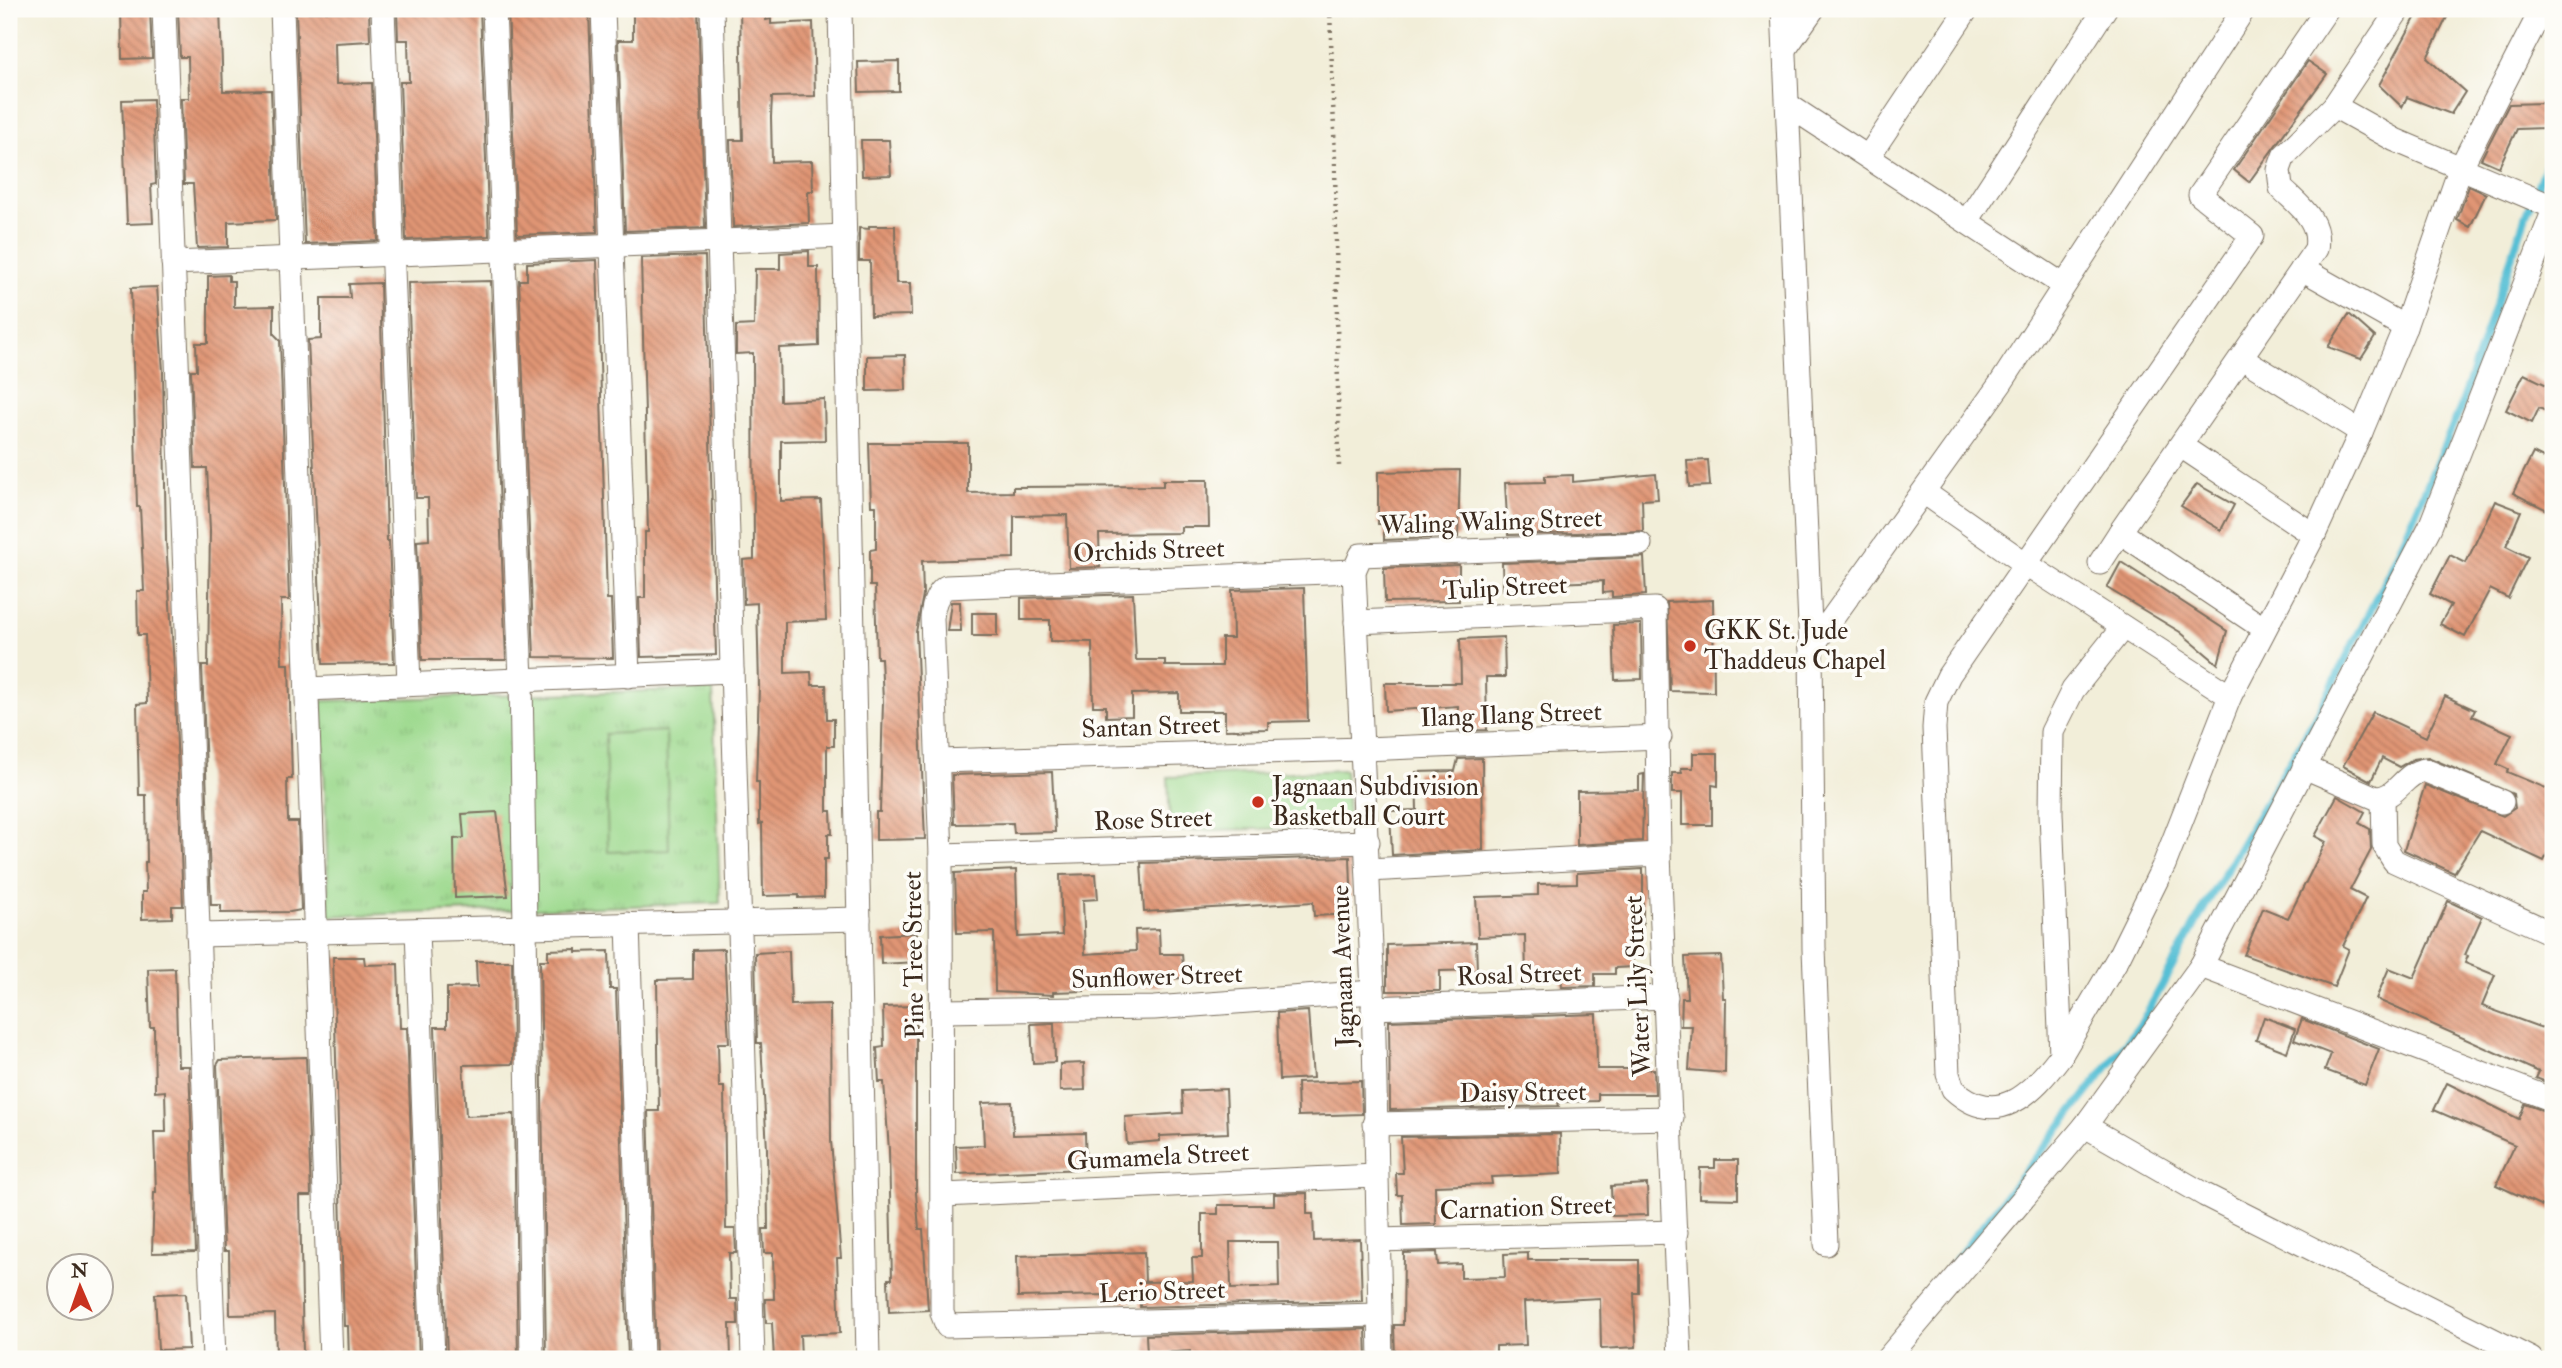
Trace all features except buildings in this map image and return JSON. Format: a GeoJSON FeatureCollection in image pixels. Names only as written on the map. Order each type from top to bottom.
{"type":"FeatureCollection","features":[{"type":"Feature","properties":{"kind":"street"},"geometry":{"type":"LineString","coordinates":[[164,9],[214,1359]]}},
{"type":"Feature","properties":{"kind":"street"},"geometry":{"type":"LineString","coordinates":[[282,9],[331,1359]]}},
{"type":"Feature","properties":{"kind":"street"},"geometry":{"type":"LineString","coordinates":[[383,9],[409,684]]}},
{"type":"Feature","properties":{"kind":"street"},"geometry":{"type":"LineString","coordinates":[[494,9],[522,680],[532,1359]]}},
{"type":"Feature","properties":{"kind":"street"},"geometry":{"type":"LineString","coordinates":[[603,9],[628,676]]}},
{"type":"Feature","properties":{"kind":"street"},"geometry":{"type":"LineString","coordinates":[[712,9],[753,1359]]}},
{"type":"Feature","properties":{"kind":"street"},"geometry":{"type":"LineString","coordinates":[[840,9],[868,1359]]}},
{"type":"Feature","properties":{"kind":"street"},"geometry":{"type":"LineString","coordinates":[[1783,9],[1811,648],[1814,949],[1826,1244]]}},
{"type":"Feature","properties":{"kind":"street"},"geometry":{"type":"LineString","coordinates":[[1785,49],[1813,9]]}},
{"type":"Feature","properties":{"kind":"street"},"geometry":{"type":"LineString","coordinates":[[1868,157],[1967,9]]}},
{"type":"Feature","properties":{"kind":"street"},"geometry":{"type":"LineString","coordinates":[[1967,221],[2105,9]]}},
{"type":"Feature","properties":{"kind":"street"},"geometry":{"type":"LineString","coordinates":[[1811,648],[1925,493],[2001,383],[2244,9]]}},
{"type":"Feature","properties":{"kind":"street"},"geometry":{"type":"LineString","coordinates":[[2327,9],[2200,195],[2252,236],[1949,675],[1936,702],[1936,803],[1948,1074],[1953,1088],[1963,1097],[1980,1105],[2012,1104],[2030,1091],[2061,1055],[2118,958],[2164,865],[2230,696],[2263,628],[2314,535],[2361,432],[2404,327],[2460,169],[2542,9]]}},
{"type":"Feature","properties":{"kind":"street"},"geometry":{"type":"LineString","coordinates":[[2099,563],[2316,249],[2317,228],[2310,216],[2281,188],[2279,170],[2289,149],[2334,106],[2399,9]]}},
{"type":"Feature","properties":{"kind":"street"},"geometry":{"type":"LineString","coordinates":[[1788,105],[2063,285]]}},
{"type":"Feature","properties":{"kind":"street"},"geometry":{"type":"LineString","coordinates":[[1887,1359],[2085,1126],[2201,966],[2430,527],[2551,208],[2512,188],[2460,169],[2395,140],[2334,106]]}},
{"type":"Feature","properties":{"kind":"street"},"geometry":{"type":"LineString","coordinates":[[173,263],[845,236]]}},
{"type":"Feature","properties":{"kind":"street"},"geometry":{"type":"LineString","coordinates":[[2302,270],[2404,327]]}},
{"type":"Feature","properties":{"kind":"street"},"geometry":{"type":"LineString","coordinates":[[2242,358],[2361,432]]}},
{"type":"Feature","properties":{"kind":"street"},"geometry":{"type":"LineString","coordinates":[[2181,446],[2314,535]]}},
{"type":"Feature","properties":{"kind":"street"},"geometry":{"type":"LineString","coordinates":[[1925,493],[2026,564],[2230,696]]}},
{"type":"Feature","properties":{"kind":"street"},"geometry":{"type":"LineString","coordinates":[[2120,532],[2263,628]]}},
{"type":"Feature","properties":{"kind":"street","name":"Waling Waling Street"},"geometry":{"type":"LineString","coordinates":[[1354,570],[1361,555],[1640,544]]}},
{"type":"Feature","properties":{"kind":"street","name":"Orchids Street"},"geometry":{"type":"LineString","coordinates":[[946,587],[1354,570]]}},
{"type":"Feature","properties":{"kind":"street","name":"Jagnaan Avenue"},"geometry":{"type":"LineString","coordinates":[[1354,570],[1369,870],[1381,1359]]}},
{"type":"Feature","properties":{"kind":"street","name":"Pine Tree Street"},"geometry":{"type":"LineString","coordinates":[[946,587],[933,605],[932,618],[941,855],[942,1313],[947,1326]]}},
{"type":"Feature","properties":{"kind":"street","name":"Tulip Street"},"geometry":{"type":"LineString","coordinates":[[1356,622],[1655,609]]}},
{"type":"Feature","properties":{"kind":"street","name":"Water Lily Street"},"geometry":{"type":"LineString","coordinates":[[1655,609],[1660,737],[1660,854],[1680,1359]]}},
{"type":"Feature","properties":{"kind":"street"},"geometry":{"type":"LineString","coordinates":[[2061,1055],[2051,813],[2052,732],[2073,690],[2123,626]]}},
{"type":"Feature","properties":{"kind":"street"},"geometry":{"type":"LineString","coordinates":[[307,689],[732,671]]}},
{"type":"Feature","properties":{"kind":"street","name":"Ilang Ilang Street"},"geometry":{"type":"LineString","coordinates":[[1364,749],[1660,737]]}},
{"type":"Feature","properties":{"kind":"street","name":"Santan Street"},"geometry":{"type":"LineString","coordinates":[[938,761],[1364,749]]}},
{"type":"Feature","properties":{"kind":"street"},"geometry":{"type":"LineString","coordinates":[[2304,767],[2383,799]]}},
{"type":"Feature","properties":{"kind":"street"},"geometry":{"type":"LineString","coordinates":[[2502,802],[2424,770],[2413,772],[2383,799],[2384,845],[2394,860],[2553,934]]}},
{"type":"Feature","properties":{"kind":"street","name":"Rose Street"},"geometry":{"type":"LineString","coordinates":[[941,855],[1368,842]]}},
{"type":"Feature","properties":{"kind":"street"},"geometry":{"type":"LineString","coordinates":[[1369,870],[1660,854]]}},
{"type":"Feature","properties":{"kind":"street"},"geometry":{"type":"LineString","coordinates":[[198,935],[859,919]]}},
{"type":"Feature","properties":{"kind":"street"},"geometry":{"type":"LineString","coordinates":[[628,924],[642,1359]]}},
{"type":"Feature","properties":{"kind":"street"},"geometry":{"type":"LineString","coordinates":[[417,930],[433,1359]]}},
{"type":"Feature","properties":{"kind":"street"},"geometry":{"type":"LineString","coordinates":[[2201,966],[2553,1100]]}},
{"type":"Feature","properties":{"kind":"street","name":"Rosal Street"},"geometry":{"type":"LineString","coordinates":[[1373,1000],[1666,997]]}},
{"type":"Feature","properties":{"kind":"street","name":"Sunflower Street"},"geometry":{"type":"LineString","coordinates":[[943,1011],[1154,1008],[1373,1000]]}},
{"type":"Feature","properties":{"kind":"street","name":"Daisy Street"},"geometry":{"type":"LineString","coordinates":[[1374,1124],[1672,1118]]}},
{"type":"Feature","properties":{"kind":"street"},"geometry":{"type":"LineString","coordinates":[[2085,1126],[2206,1195],[2530,1359]]}},
{"type":"Feature","properties":{"kind":"street","name":"Gumamela Street"},"geometry":{"type":"LineString","coordinates":[[943,1195],[1376,1176]]}},
{"type":"Feature","properties":{"kind":"street","name":"Carnation Street"},"geometry":{"type":"LineString","coordinates":[[1378,1240],[1676,1232]]}},
{"type":"Feature","properties":{"kind":"street","name":"Lerio Street"},"geometry":{"type":"LineString","coordinates":[[947,1326],[1378,1315]]}},
{"type":"Feature","properties":{"kind":"path"},"geometry":{"type":"LineString","coordinates":[[1330,9],[1339,468]]}},
{"type":"Feature","properties":{"kind":"green space"},"geometry":{"type":"Polygon","coordinates":[[[713,689],[720,903],[329,916],[322,701],[713,689]]]}},
{"type":"Feature","properties":{"kind":"green space"},"geometry":{"type":"Polygon","coordinates":[[[666,731],[669,850],[608,852],[605,734],[666,731]]]}},
{"type":"Feature","properties":{"kind":"green space","name":"Jagnaan Subdivision Basketball Court"},"geometry":{"type":"Polygon","coordinates":[[[1345,770],[1349,827],[1170,831],[1168,777],[1345,770]]]}},
{"type":"Feature","properties":{"kind":"waterway"},"geometry":{"type":"LineString","coordinates":[[1949,1269],[2141,1024],[2204,908],[2319,712],[2393,565],[2460,409],[2526,215],[2553,148]]}},
{"type":"Feature","properties":{"kind":"place","name":"GKK St. Jude Thaddeus Chapel"},"geometry":{"type":"Point","coordinates":[1690,646]}},
{"type":"Feature","properties":{"kind":"place","name":"Jagnaan Subdivision Basketball Court"},"geometry":{"type":"Point","coordinates":[1258,802]}}]}
